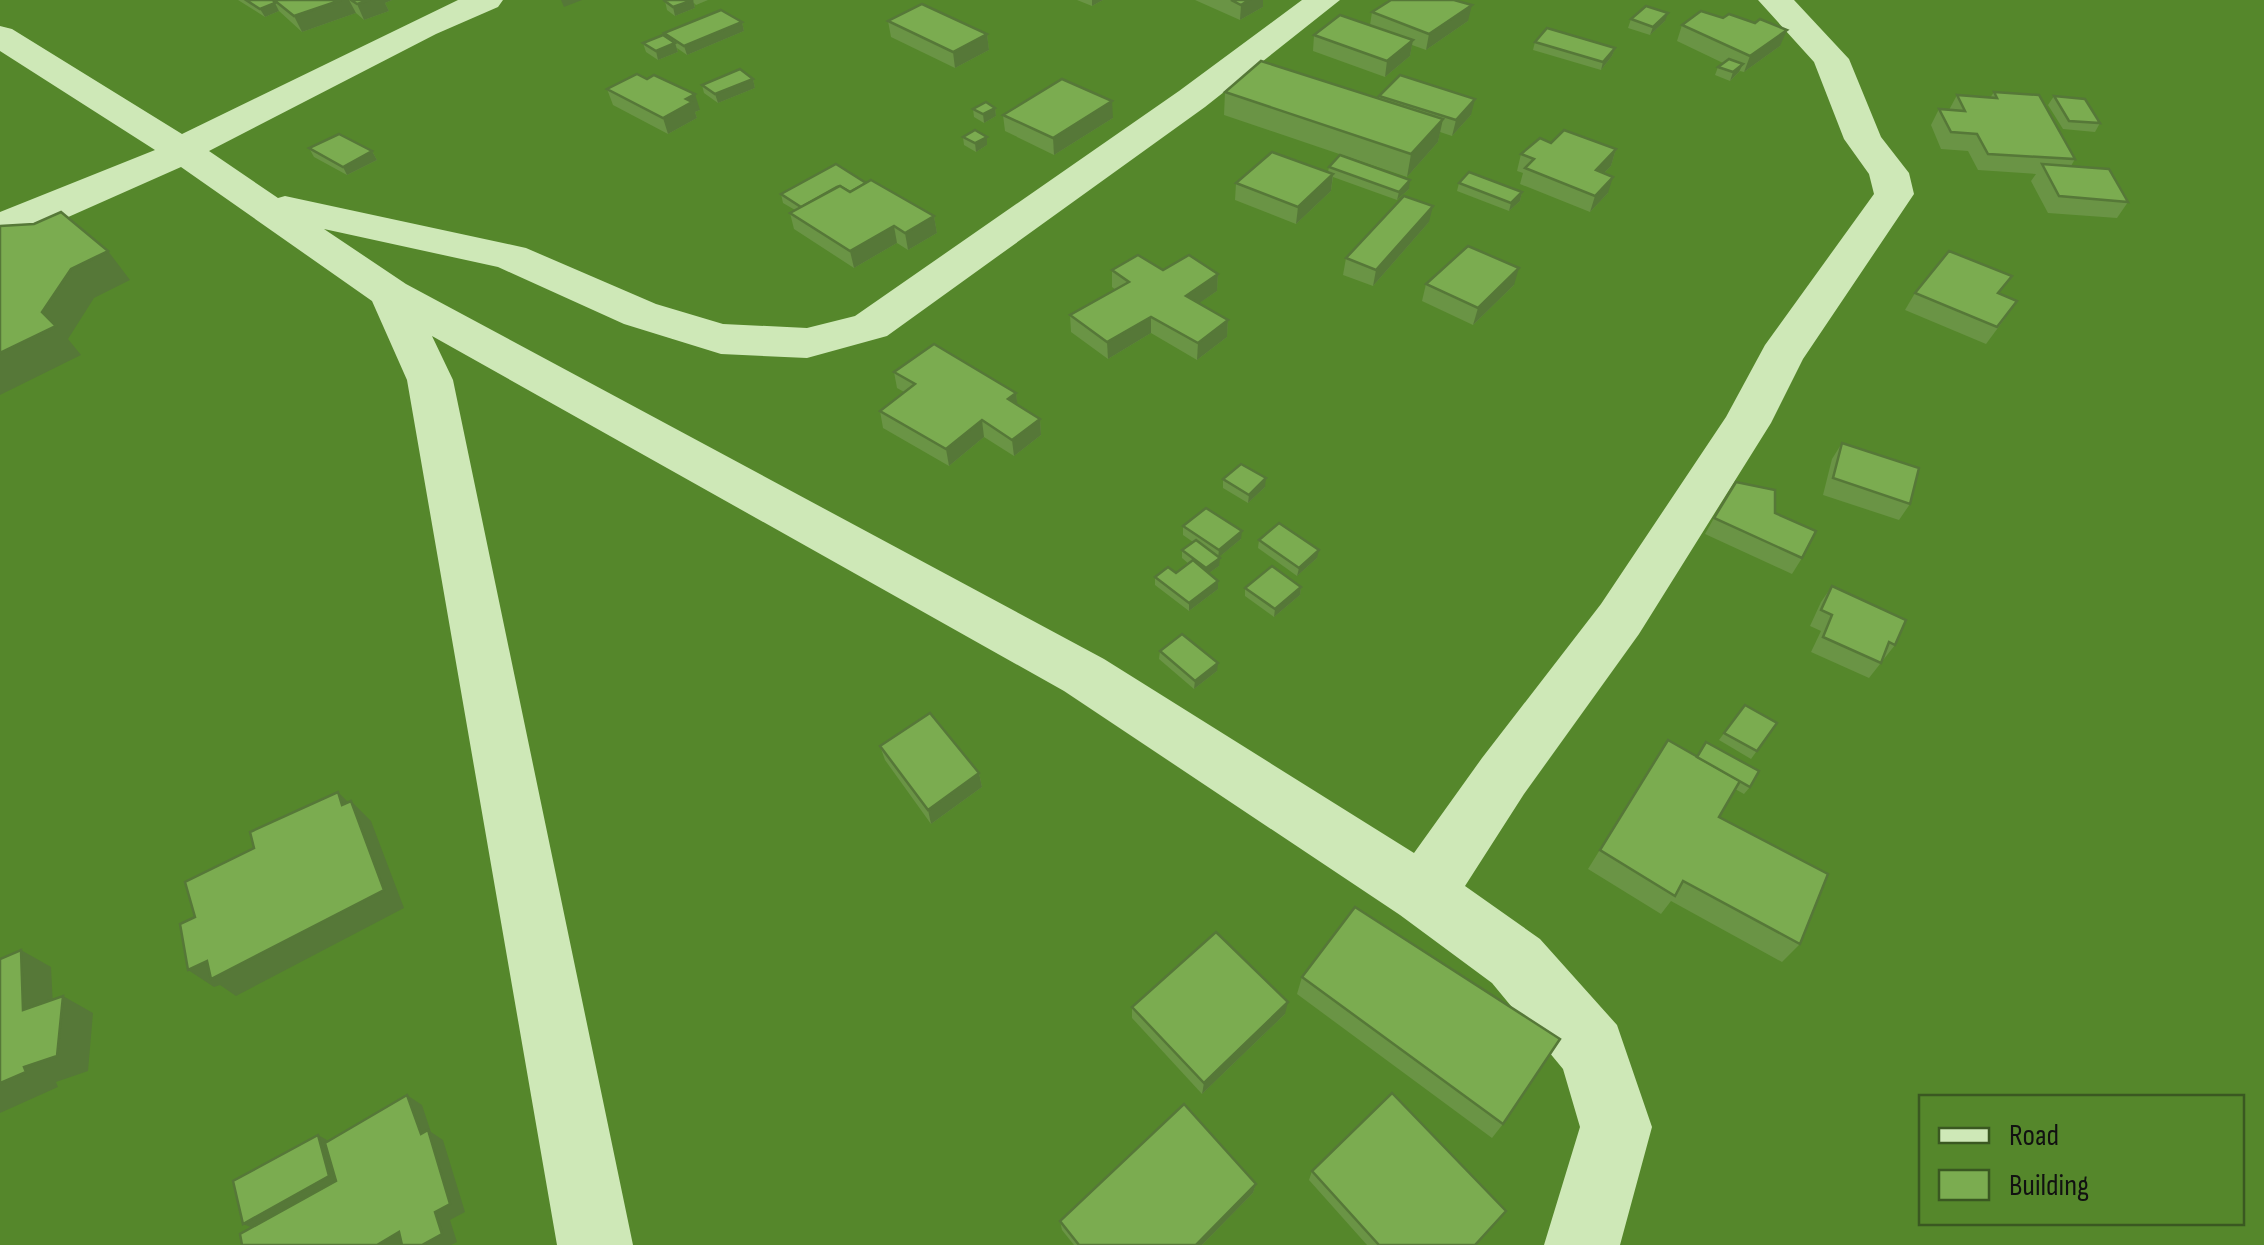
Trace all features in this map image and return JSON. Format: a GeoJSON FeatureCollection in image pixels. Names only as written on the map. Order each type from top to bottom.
{"type":"FeatureCollection","features":[{"type":"Feature","properties":{"kind":"street"},"geometry":{"type":"LineString","coordinates":[[0,226],[52,208],[181,151],[424,27],[486,0]]}},
{"type":"Feature","properties":{"kind":"street"},"geometry":{"type":"LineString","coordinates":[[258,202],[511,258],[640,314],[722,339],[808,343],[871,326],[1192,99],[1323,0]]}},
{"type":"Feature","properties":{"kind":"street"},"geometry":{"type":"LineString","coordinates":[[1424,894],[1503,776],[1620,619],[1747,423],[1782,356],[1894,194],[1888,174],[1863,139],[1831,59],[1774,0]]}},
{"type":"Feature","properties":{"kind":"street"},"geometry":{"type":"LineString","coordinates":[[0,36],[181,151],[391,294],[1084,674],[1424,894],[1516,961],[1592,1050],[1616,1128],[1582,1245]]}},
{"type":"Feature","properties":{"kind":"street"},"geometry":{"type":"LineString","coordinates":[[391,294],[430,380],[595,1245]]}},
{"type":"Feature","properties":{"kind":"building"},"geometry":{"type":"Polygon","coordinates":[[[246,0],[273,0],[275,3],[260,9],[246,0]]]}},
{"type":"Feature","properties":{"kind":"building"},"geometry":{"type":"Polygon","coordinates":[[[274,0],[341,0],[294,16],[274,0]]]}},
{"type":"Feature","properties":{"kind":"building"},"geometry":{"type":"Polygon","coordinates":[[[693,0],[673,7],[665,1],[693,0]]]}},
{"type":"Feature","properties":{"kind":"building"},"geometry":{"type":"Polygon","coordinates":[[[1391,0],[1454,0],[1472,5],[1429,34],[1372,12],[1391,0]]]}},
{"type":"Feature","properties":{"kind":"building"},"geometry":{"type":"Polygon","coordinates":[[[922,4],[987,34],[953,52],[888,21],[922,4]]]}},
{"type":"Feature","properties":{"kind":"building"},"geometry":{"type":"Polygon","coordinates":[[[1646,6],[1668,13],[1653,27],[1631,19],[1646,6]]]}},
{"type":"Feature","properties":{"kind":"building"},"geometry":{"type":"Polygon","coordinates":[[[721,10],[742,22],[684,46],[664,33],[721,10]]]}},
{"type":"Feature","properties":{"kind":"building"},"geometry":{"type":"Polygon","coordinates":[[[1701,11],[1723,18],[1729,14],[1755,23],[1760,19],[1787,30],[1750,56],[1682,25],[1701,11]]]}},
{"type":"Feature","properties":{"kind":"building"},"geometry":{"type":"Polygon","coordinates":[[[1340,15],[1413,40],[1387,61],[1314,35],[1340,15]]]}},
{"type":"Feature","properties":{"kind":"building"},"geometry":{"type":"Polygon","coordinates":[[[1547,28],[1615,48],[1603,62],[1535,42],[1547,28]]]}},
{"type":"Feature","properties":{"kind":"building"},"geometry":{"type":"Polygon","coordinates":[[[663,35],[675,43],[656,51],[643,43],[663,35]]]}},
{"type":"Feature","properties":{"kind":"building"},"geometry":{"type":"Polygon","coordinates":[[[1729,59],[1743,64],[1733,72],[1718,67],[1729,59]]]}},
{"type":"Feature","properties":{"kind":"building"},"geometry":{"type":"Polygon","coordinates":[[[1261,61],[1443,119],[1411,154],[1225,92],[1261,61]]]}},
{"type":"Feature","properties":{"kind":"building"},"geometry":{"type":"Polygon","coordinates":[[[740,69],[753,79],[715,94],[702,85],[740,69]]]}},
{"type":"Feature","properties":{"kind":"building"},"geometry":{"type":"Polygon","coordinates":[[[637,74],[647,79],[654,75],[695,94],[686,99],[692,102],[663,118],[607,89],[637,74]]]}},
{"type":"Feature","properties":{"kind":"building"},"geometry":{"type":"Polygon","coordinates":[[[1400,75],[1475,99],[1456,120],[1379,96],[1400,75]]]}},
{"type":"Feature","properties":{"kind":"building"},"geometry":{"type":"Polygon","coordinates":[[[1062,79],[1112,101],[1053,138],[1003,115],[1062,79]]]}},
{"type":"Feature","properties":{"kind":"building"},"geometry":{"type":"Polygon","coordinates":[[[1994,92],[2039,95],[2075,159],[1988,154],[1977,134],[1951,132],[1939,109],[1965,111],[1957,95],[1997,98],[1994,92]]]}},
{"type":"Feature","properties":{"kind":"building"},"geometry":{"type":"Polygon","coordinates":[[[2054,96],[2085,99],[2100,123],[2069,121],[2054,96]]]}},
{"type":"Feature","properties":{"kind":"building"},"geometry":{"type":"Polygon","coordinates":[[[986,102],[995,108],[983,114],[973,109],[986,102]]]}},
{"type":"Feature","properties":{"kind":"building"},"geometry":{"type":"Polygon","coordinates":[[[975,130],[987,137],[975,143],[963,137],[975,130]]]}},
{"type":"Feature","properties":{"kind":"building"},"geometry":{"type":"Polygon","coordinates":[[[1564,130],[1616,149],[1596,170],[1613,177],[1595,196],[1525,168],[1534,159],[1521,154],[1540,138],[1551,143],[1564,130]]]}},
{"type":"Feature","properties":{"kind":"building"},"geometry":{"type":"Polygon","coordinates":[[[339,134],[372,151],[343,167],[309,148],[339,134]]]}},
{"type":"Feature","properties":{"kind":"building"},"geometry":{"type":"Polygon","coordinates":[[[1272,152],[1333,174],[1298,207],[1236,183],[1272,152]]]}},
{"type":"Feature","properties":{"kind":"building"},"geometry":{"type":"Polygon","coordinates":[[[1340,155],[1410,180],[1399,192],[1329,167],[1340,155]]]}},
{"type":"Feature","properties":{"kind":"building"},"geometry":{"type":"Polygon","coordinates":[[[836,164],[866,183],[850,192],[837,187],[801,207],[781,194],[836,164]]]}},
{"type":"Feature","properties":{"kind":"building"},"geometry":{"type":"Polygon","coordinates":[[[2042,164],[2109,169],[2128,202],[2059,196],[2042,164]]]}},
{"type":"Feature","properties":{"kind":"building"},"geometry":{"type":"Polygon","coordinates":[[[1469,172],[1522,192],[1511,203],[1459,183],[1469,172]]]}},
{"type":"Feature","properties":{"kind":"building"},"geometry":{"type":"Polygon","coordinates":[[[871,180],[934,216],[905,233],[894,226],[850,251],[790,213],[840,186],[850,192],[871,180]]]}},
{"type":"Feature","properties":{"kind":"building"},"geometry":{"type":"Polygon","coordinates":[[[1404,196],[1433,206],[1376,270],[1346,258],[1404,196]]]}},
{"type":"Feature","properties":{"kind":"building"},"geometry":{"type":"Polygon","coordinates":[[[61,212],[108,251],[71,269],[42,312],[56,326],[0,353],[0,226],[34,224],[61,212]]]}},
{"type":"Feature","properties":{"kind":"building"},"geometry":{"type":"Polygon","coordinates":[[[1468,246],[1519,268],[1478,308],[1426,284],[1468,246]]]}},
{"type":"Feature","properties":{"kind":"building"},"geometry":{"type":"Polygon","coordinates":[[[1949,251],[2012,276],[1998,293],[2017,301],[1997,327],[1915,293],[1949,251]]]}},
{"type":"Feature","properties":{"kind":"building"},"geometry":{"type":"Polygon","coordinates":[[[1138,255],[1163,270],[1189,255],[1218,274],[1186,296],[1228,320],[1198,343],[1151,317],[1107,342],[1070,315],[1129,282],[1112,270],[1138,255]]]}},
{"type":"Feature","properties":{"kind":"building"},"geometry":{"type":"Polygon","coordinates":[[[934,344],[1016,393],[1008,399],[1040,419],[1012,440],[982,420],[946,449],[880,411],[915,384],[894,372],[934,344]]]}},
{"type":"Feature","properties":{"kind":"building"},"geometry":{"type":"Polygon","coordinates":[[[1842,443],[1919,468],[1910,504],[1833,478],[1842,443]]]}},
{"type":"Feature","properties":{"kind":"building"},"geometry":{"type":"Polygon","coordinates":[[[1241,464],[1266,478],[1249,495],[1223,479],[1241,464]]]}},
{"type":"Feature","properties":{"kind":"building"},"geometry":{"type":"Polygon","coordinates":[[[1736,482],[1775,490],[1775,513],[1816,531],[1802,558],[1714,518],[1736,482]]]}},
{"type":"Feature","properties":{"kind":"building"},"geometry":{"type":"Polygon","coordinates":[[[1206,508],[1242,531],[1219,550],[1183,526],[1206,508]]]}},
{"type":"Feature","properties":{"kind":"building"},"geometry":{"type":"Polygon","coordinates":[[[1279,523],[1319,550],[1299,568],[1259,540],[1279,523]]]}},
{"type":"Feature","properties":{"kind":"building"},"geometry":{"type":"Polygon","coordinates":[[[1196,540],[1220,558],[1206,568],[1182,550],[1196,540]]]}},
{"type":"Feature","properties":{"kind":"building"},"geometry":{"type":"Polygon","coordinates":[[[1193,560],[1218,581],[1189,603],[1155,577],[1168,567],[1176,573],[1193,560]]]}},
{"type":"Feature","properties":{"kind":"building"},"geometry":{"type":"Polygon","coordinates":[[[1272,566],[1301,587],[1275,609],[1245,588],[1272,566]]]}},
{"type":"Feature","properties":{"kind":"building"},"geometry":{"type":"Polygon","coordinates":[[[1832,586],[1906,620],[1895,645],[1889,642],[1881,663],[1823,637],[1832,615],[1821,610],[1832,586]]]}},
{"type":"Feature","properties":{"kind":"building"},"geometry":{"type":"Polygon","coordinates":[[[1182,634],[1218,663],[1195,681],[1160,651],[1182,634]]]}},
{"type":"Feature","properties":{"kind":"building"},"geometry":{"type":"Polygon","coordinates":[[[1745,705],[1777,723],[1757,751],[1724,733],[1745,705]]]}},
{"type":"Feature","properties":{"kind":"building"},"geometry":{"type":"Polygon","coordinates":[[[930,713],[979,773],[928,810],[880,746],[930,713]]]}},
{"type":"Feature","properties":{"kind":"building"},"geometry":{"type":"Polygon","coordinates":[[[1668,740],[1740,781],[1719,817],[1828,874],[1800,944],[1683,881],[1675,896],[1600,850],[1668,740]]]}},
{"type":"Feature","properties":{"kind":"building"},"geometry":{"type":"Polygon","coordinates":[[[1706,742],[1759,771],[1750,787],[1697,757],[1706,742]]]}},
{"type":"Feature","properties":{"kind":"building"},"geometry":{"type":"Polygon","coordinates":[[[338,792],[342,805],[351,801],[384,890],[211,979],[207,961],[188,970],[180,924],[195,917],[185,882],[254,848],[250,832],[338,792]]]}},
{"type":"Feature","properties":{"kind":"building"},"geometry":{"type":"Polygon","coordinates":[[[1355,907],[1560,1039],[1503,1124],[1302,977],[1355,907]]]}},
{"type":"Feature","properties":{"kind":"building"},"geometry":{"type":"Polygon","coordinates":[[[1216,932],[1288,1002],[1204,1083],[1132,1007],[1216,932]]]}},
{"type":"Feature","properties":{"kind":"building"},"geometry":{"type":"Polygon","coordinates":[[[21,950],[23,1010],[63,996],[57,1056],[24,1067],[26,1072],[0,1083],[0,959],[21,950]]]}},
{"type":"Feature","properties":{"kind":"building"},"geometry":{"type":"Polygon","coordinates":[[[1392,1093],[1506,1211],[1475,1245],[1379,1245],[1312,1171],[1392,1093]]]}},
{"type":"Feature","properties":{"kind":"building"},"geometry":{"type":"Polygon","coordinates":[[[407,1095],[421,1134],[428,1130],[450,1204],[435,1212],[442,1234],[422,1245],[402,1245],[399,1232],[377,1245],[242,1245],[240,1234],[336,1181],[325,1143],[407,1095]]]}},
{"type":"Feature","properties":{"kind":"building"},"geometry":{"type":"Polygon","coordinates":[[[1184,1104],[1256,1184],[1196,1245],[1079,1245],[1060,1221],[1184,1104]]]}},
{"type":"Feature","properties":{"kind":"building"},"geometry":{"type":"Polygon","coordinates":[[[318,1135],[329,1176],[243,1224],[233,1181],[318,1135]]]}}]}
